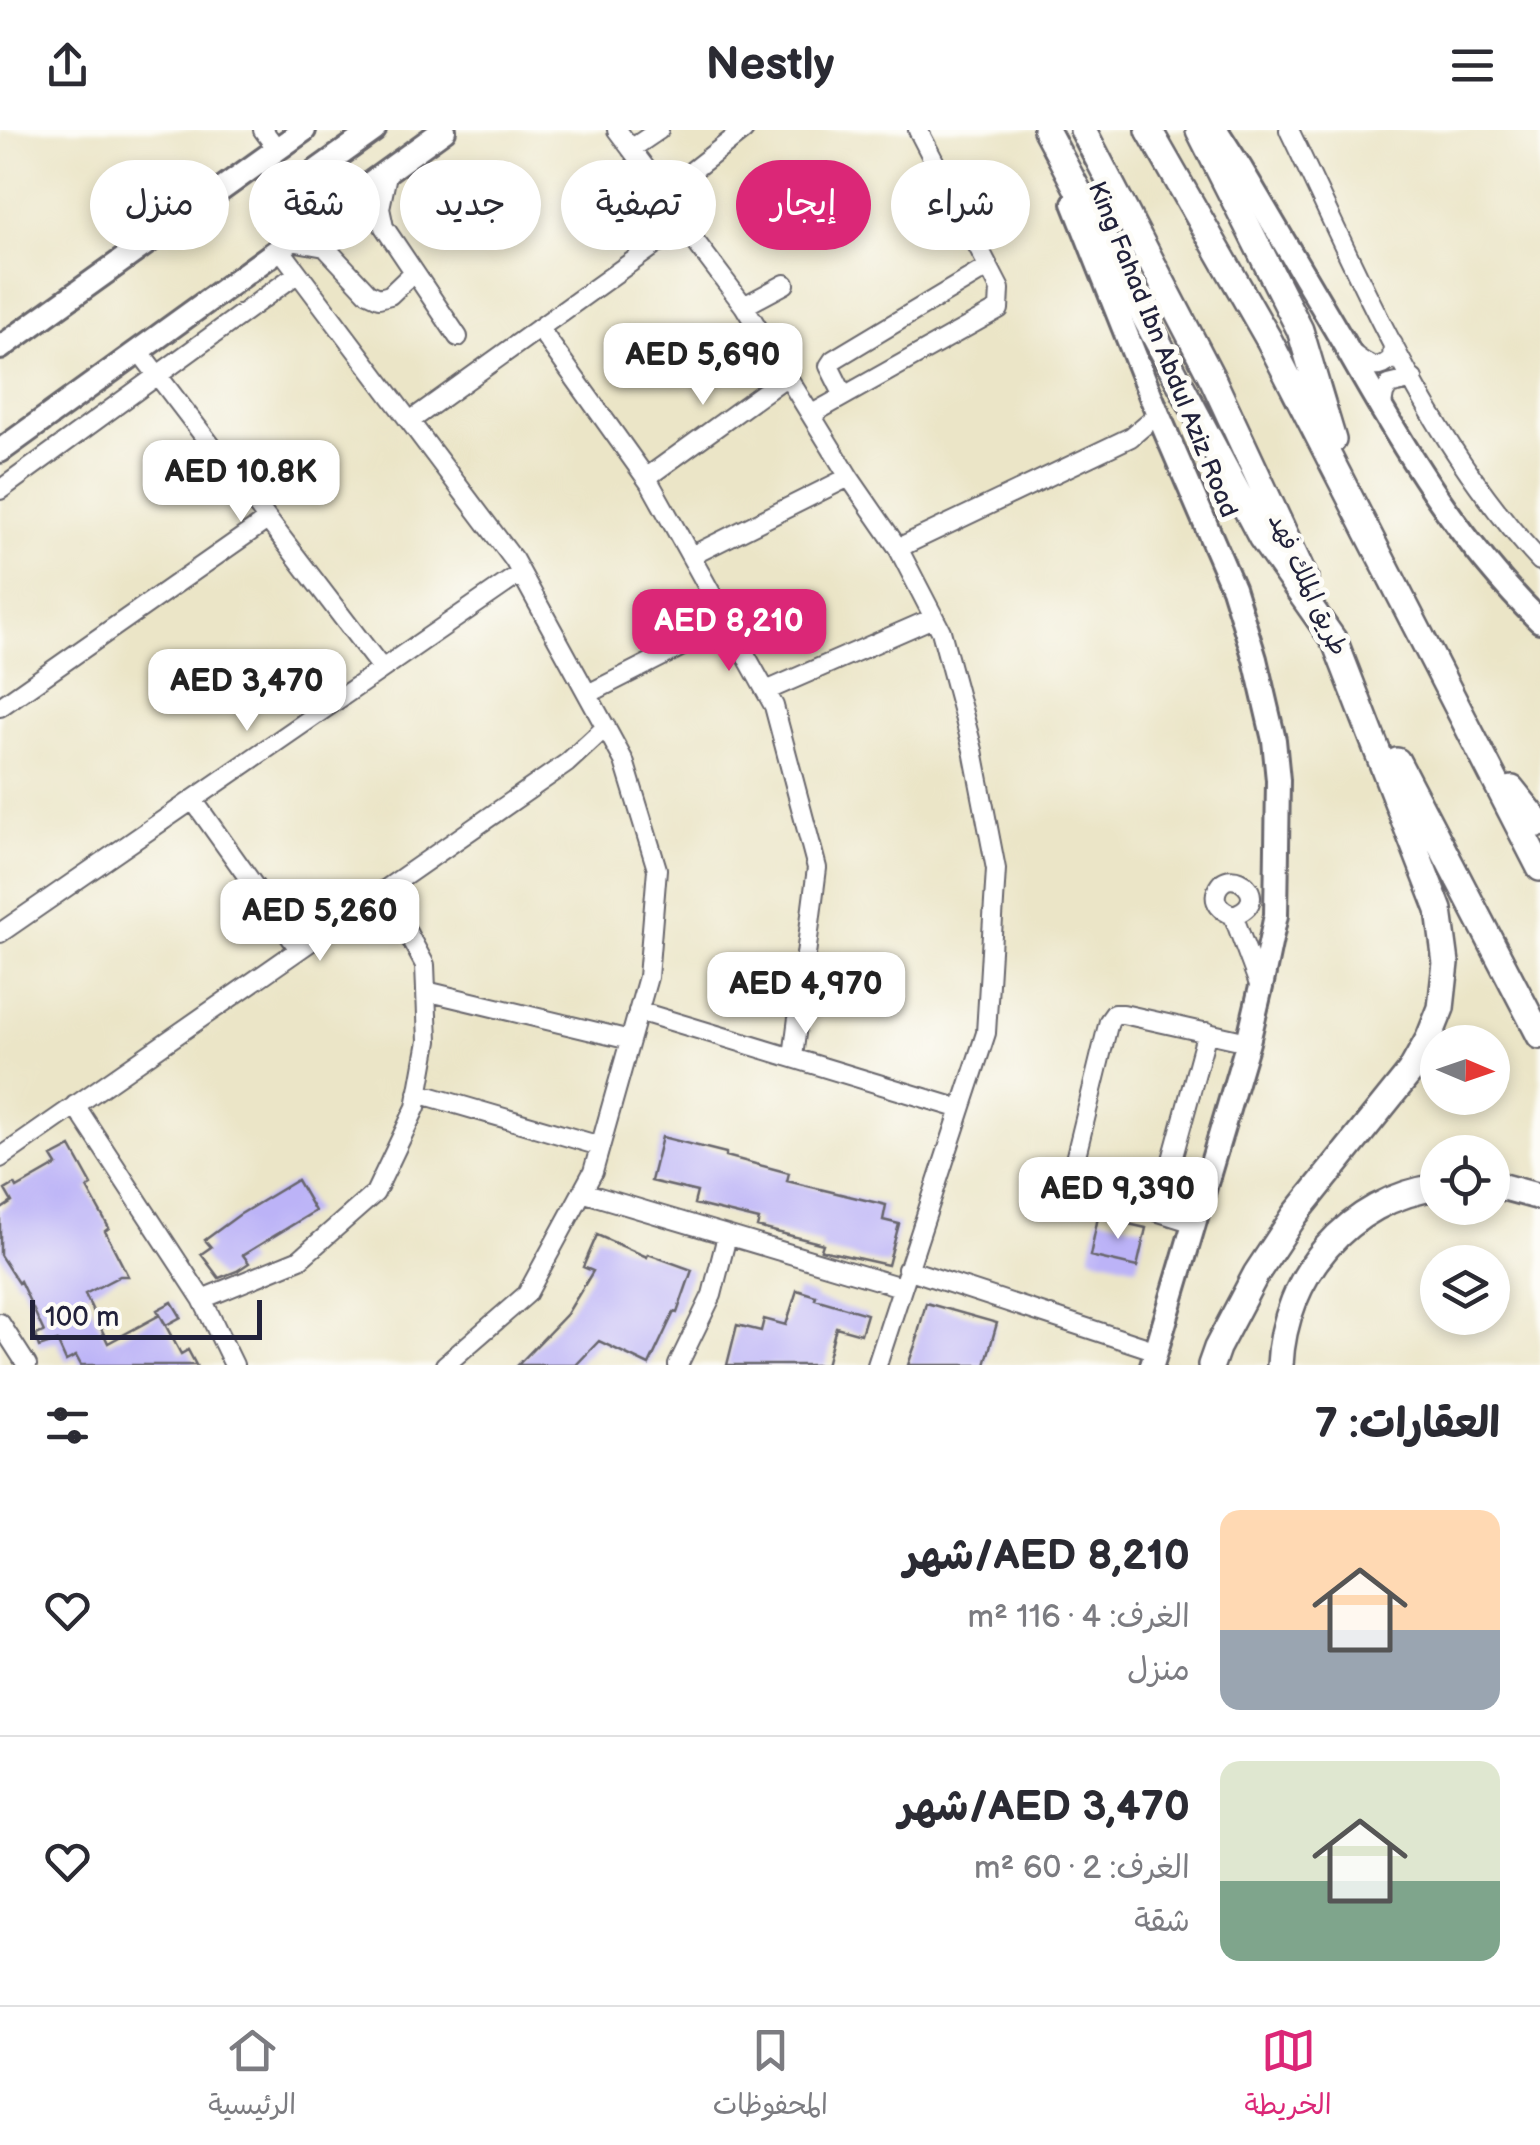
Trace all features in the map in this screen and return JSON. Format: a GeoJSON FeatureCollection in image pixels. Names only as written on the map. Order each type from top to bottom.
{"type":"FeatureCollection","features":[{"type":"Feature","properties":{"kind":"highway"},"geometry":{"type":"LineString","coordinates":[[1045,130],[1262,536],[1335,642],[1440,910],[1446,963],[1440,1008],[1429,1038],[1410,1072],[1295,1215],[1256,1274],[1211,1365]]}},
{"type":"Feature","properties":{"kind":"highway","name":"طريق الملك فهد"},"geometry":{"type":"LineString","coordinates":[[1083,130],[1213,380],[1335,642],[1540,1036]]}},
{"type":"Feature","properties":{"kind":"highway"},"geometry":{"type":"LineString","coordinates":[[1149,130],[1269,340],[1540,868]]}},
{"type":"Feature","properties":{"kind":"highway"},"geometry":{"type":"LineString","coordinates":[[1198,130],[1300,330],[1352,502]]}},
{"type":"Feature","properties":{"kind":"highway"},"geometry":{"type":"LineString","coordinates":[[1476,744],[1540,824]]}},
{"type":"Feature","properties":{"kind":"highway"},"geometry":{"type":"LineString","coordinates":[[1510,1188],[1540,1196]]}},
{"type":"Feature","properties":{"kind":"highway"},"geometry":{"type":"LineString","coordinates":[[1280,1365],[1286,1325],[1299,1286],[1318,1257],[1367,1212],[1399,1196],[1420,1191]]}},
{"type":"Feature","properties":{"kind":"main road"},"geometry":{"type":"LineString","coordinates":[[0,348],[270,140],[304,130]]}},
{"type":"Feature","properties":{"kind":"main road"},"geometry":{"type":"LineString","coordinates":[[332,160],[374,130]]}},
{"type":"Feature","properties":{"kind":"main road"},"geometry":{"type":"LineString","coordinates":[[380,176],[444,130]]}},
{"type":"Feature","properties":{"kind":"main road","name":"King Fahad Ibn Abdul Aziz Road"},"geometry":{"type":"LineString","coordinates":[[1045,130],[1158,414],[1233,588],[1274,740],[1278,780],[1276,915],[1248,1042],[1154,1358]]}},
{"type":"Feature","properties":{"kind":"main road"},"geometry":{"type":"LineString","coordinates":[[1216,130],[1381,412],[1464,534],[1509,592],[1540,621]]}},
{"type":"Feature","properties":{"kind":"main road"},"geometry":{"type":"LineString","coordinates":[[0,451],[278,250]]}},
{"type":"Feature","properties":{"kind":"street"},"geometry":{"type":"LineString","coordinates":[[618,130],[639,160]]}},
{"type":"Feature","properties":{"kind":"street"},"geometry":{"type":"LineString","coordinates":[[631,150],[660,130]]}},
{"type":"Feature","properties":{"kind":"street"},"geometry":{"type":"LineString","coordinates":[[706,160],[744,130]]}},
{"type":"Feature","properties":{"kind":"street"},"geometry":{"type":"LineString","coordinates":[[812,414],[999,308],[1000,289],[918,130]]}},
{"type":"Feature","properties":{"kind":"street"},"geometry":{"type":"LineString","coordinates":[[1226,130],[1241,169]]}},
{"type":"Feature","properties":{"kind":"street"},"geometry":{"type":"LineString","coordinates":[[1290,130],[1393,344],[1453,450],[1512,532],[1540,561]]}},
{"type":"Feature","properties":{"kind":"street"},"geometry":{"type":"LineString","coordinates":[[388,170],[380,208],[384,227],[458,336]]}},
{"type":"Feature","properties":{"kind":"street"},"geometry":{"type":"LineString","coordinates":[[287,250],[298,273],[514,560],[624,761],[657,869],[648,977],[592,1172],[527,1294],[446,1365]]}},
{"type":"Feature","properties":{"kind":"street"},"geometry":{"type":"LineString","coordinates":[[328,250],[368,293],[379,298],[390,296],[413,273]]}},
{"type":"Feature","properties":{"kind":"street"},"geometry":{"type":"LineString","coordinates":[[410,422],[647,250]]}},
{"type":"Feature","properties":{"kind":"street"},"geometry":{"type":"LineString","coordinates":[[702,250],[744,306],[898,548],[941,631],[973,750],[996,869],[986,1033],[877,1365]]}},
{"type":"Feature","properties":{"kind":"street"},"geometry":{"type":"LineString","coordinates":[[844,396],[829,366],[833,360],[988,266]]}},
{"type":"Feature","properties":{"kind":"street"},"geometry":{"type":"LineString","coordinates":[[0,490],[298,273]]}},
{"type":"Feature","properties":{"kind":"street"},"geometry":{"type":"LineString","coordinates":[[744,306],[785,284]]}},
{"type":"Feature","properties":{"kind":"street"},"geometry":{"type":"LineString","coordinates":[[539,328],[646,478],[774,706],[817,868],[792,1058]]}},
{"type":"Feature","properties":{"kind":"street"},"geometry":{"type":"LineString","coordinates":[[1348,351],[1370,367],[1379,367],[1392,358],[1393,344]]}},
{"type":"Feature","properties":{"kind":"street"},"geometry":{"type":"LineString","coordinates":[[139,351],[382,669]]}},
{"type":"Feature","properties":{"kind":"street"},"geometry":{"type":"LineString","coordinates":[[646,478],[788,376]]}},
{"type":"Feature","properties":{"kind":"street"},"geometry":{"type":"LineString","coordinates":[[1381,412],[1389,385],[1412,379]]}},
{"type":"Feature","properties":{"kind":"street"},"geometry":{"type":"LineString","coordinates":[[898,548],[1131,437],[1158,414]]}},
{"type":"Feature","properties":{"kind":"street"},"geometry":{"type":"LineString","coordinates":[[691,556],[850,478]]}},
{"type":"Feature","properties":{"kind":"street"},"geometry":{"type":"LineString","coordinates":[[0,708],[267,520]]}},
{"type":"Feature","properties":{"kind":"street"},"geometry":{"type":"LineString","coordinates":[[0,934],[521,573]]}},
{"type":"Feature","properties":{"kind":"street"},"geometry":{"type":"LineString","coordinates":[[766,691],[933,618]]}},
{"type":"Feature","properties":{"kind":"street"},"geometry":{"type":"LineString","coordinates":[[588,694],[728,623]]}},
{"type":"Feature","properties":{"kind":"street"},"geometry":{"type":"LineString","coordinates":[[0,1158],[567,763],[606,727]]}},
{"type":"Feature","properties":{"kind":"street"},"geometry":{"type":"LineString","coordinates":[[193,800],[299,949]]}},
{"type":"Feature","properties":{"kind":"street"},"geometry":{"type":"LineString","coordinates":[[202,1299],[300,1258],[375,1193],[416,1106],[428,1041],[425,964],[384,890]]}},
{"type":"Feature","properties":{"kind":"street"},"geometry":{"type":"LineString","coordinates":[[1233,914],[1260,987]]}},
{"type":"Feature","properties":{"kind":"street"},"geometry":{"type":"LineString","coordinates":[[426,990],[630,1040]]}},
{"type":"Feature","properties":{"kind":"street"},"geometry":{"type":"LineString","coordinates":[[638,1010],[961,1109]]}},
{"type":"Feature","properties":{"kind":"street"},"geometry":{"type":"LineString","coordinates":[[1194,1223],[1078,1188],[1072,1182],[1109,1021],[1114,1014],[1123,1014],[1248,1042]]}},
{"type":"Feature","properties":{"kind":"street"},"geometry":{"type":"LineString","coordinates":[[1158,1212],[1207,1032]]}},
{"type":"Feature","properties":{"kind":"street"},"geometry":{"type":"LineString","coordinates":[[418,1093],[600,1146]]}},
{"type":"Feature","properties":{"kind":"street"},"geometry":{"type":"LineString","coordinates":[[75,1105],[202,1299],[234,1365]]}},
{"type":"Feature","properties":{"kind":"street"},"geometry":{"type":"LineString","coordinates":[[582,1192],[727,1236],[904,1278],[1154,1358]]}},
{"type":"Feature","properties":{"kind":"street"},"geometry":{"type":"LineString","coordinates":[[678,1365],[712,1295],[727,1236]]}},
{"type":"Feature","properties":{"kind":"street"},"geometry":{"type":"LineString","coordinates":[[0,1323],[27,1365]]}},
{"type":"Feature","properties":{"kind":"building"},"geometry":{"type":"Polygon","coordinates":[[[662,1137],[789,1173],[787,1181],[886,1205],[883,1220],[899,1224],[888,1265],[821,1250],[823,1244],[757,1227],[759,1220],[694,1204],[697,1192],[651,1181],[662,1137]]]}},
{"type":"Feature","properties":{"kind":"building"},"geometry":{"type":"Polygon","coordinates":[[[71,1147],[92,1185],[87,1188],[109,1228],[105,1231],[128,1276],[120,1276],[85,1294],[108,1343],[160,1315],[181,1354],[188,1350],[196,1365],[81,1365],[76,1356],[66,1361],[57,1341],[39,1347],[35,1335],[44,1332],[20,1281],[0,1255],[0,1210],[12,1202],[5,1190],[15,1184],[17,1188],[57,1165],[52,1157],[71,1147]]]}},
{"type":"Feature","properties":{"kind":"building"},"geometry":{"type":"Polygon","coordinates":[[[297,1180],[315,1211],[243,1255],[249,1263],[219,1278],[201,1254],[211,1247],[205,1240],[297,1180]]]}},
{"type":"Feature","properties":{"kind":"building"},"geometry":{"type":"Polygon","coordinates":[[[1098,1217],[1146,1228],[1137,1267],[1090,1256],[1098,1217]]]}},
{"type":"Feature","properties":{"kind":"building"},"geometry":{"type":"Polygon","coordinates":[[[597,1235],[647,1257],[648,1254],[692,1270],[677,1313],[674,1312],[649,1365],[599,1341],[576,1365],[518,1365],[567,1314],[593,1271],[583,1267],[597,1235]]]}},
{"type":"Feature","properties":{"kind":"building"},"geometry":{"type":"Polygon","coordinates":[[[797,1290],[867,1314],[861,1334],[836,1327],[826,1365],[727,1365],[737,1325],[761,1331],[764,1319],[786,1325],[797,1290]]]}},
{"type":"Feature","properties":{"kind":"building"},"geometry":{"type":"Polygon","coordinates":[[[172,1302],[181,1317],[166,1325],[157,1310],[172,1302]]]}},
{"type":"Feature","properties":{"kind":"building"},"geometry":{"type":"Polygon","coordinates":[[[926,1303],[997,1323],[985,1365],[908,1365],[926,1303]]]}}]}
